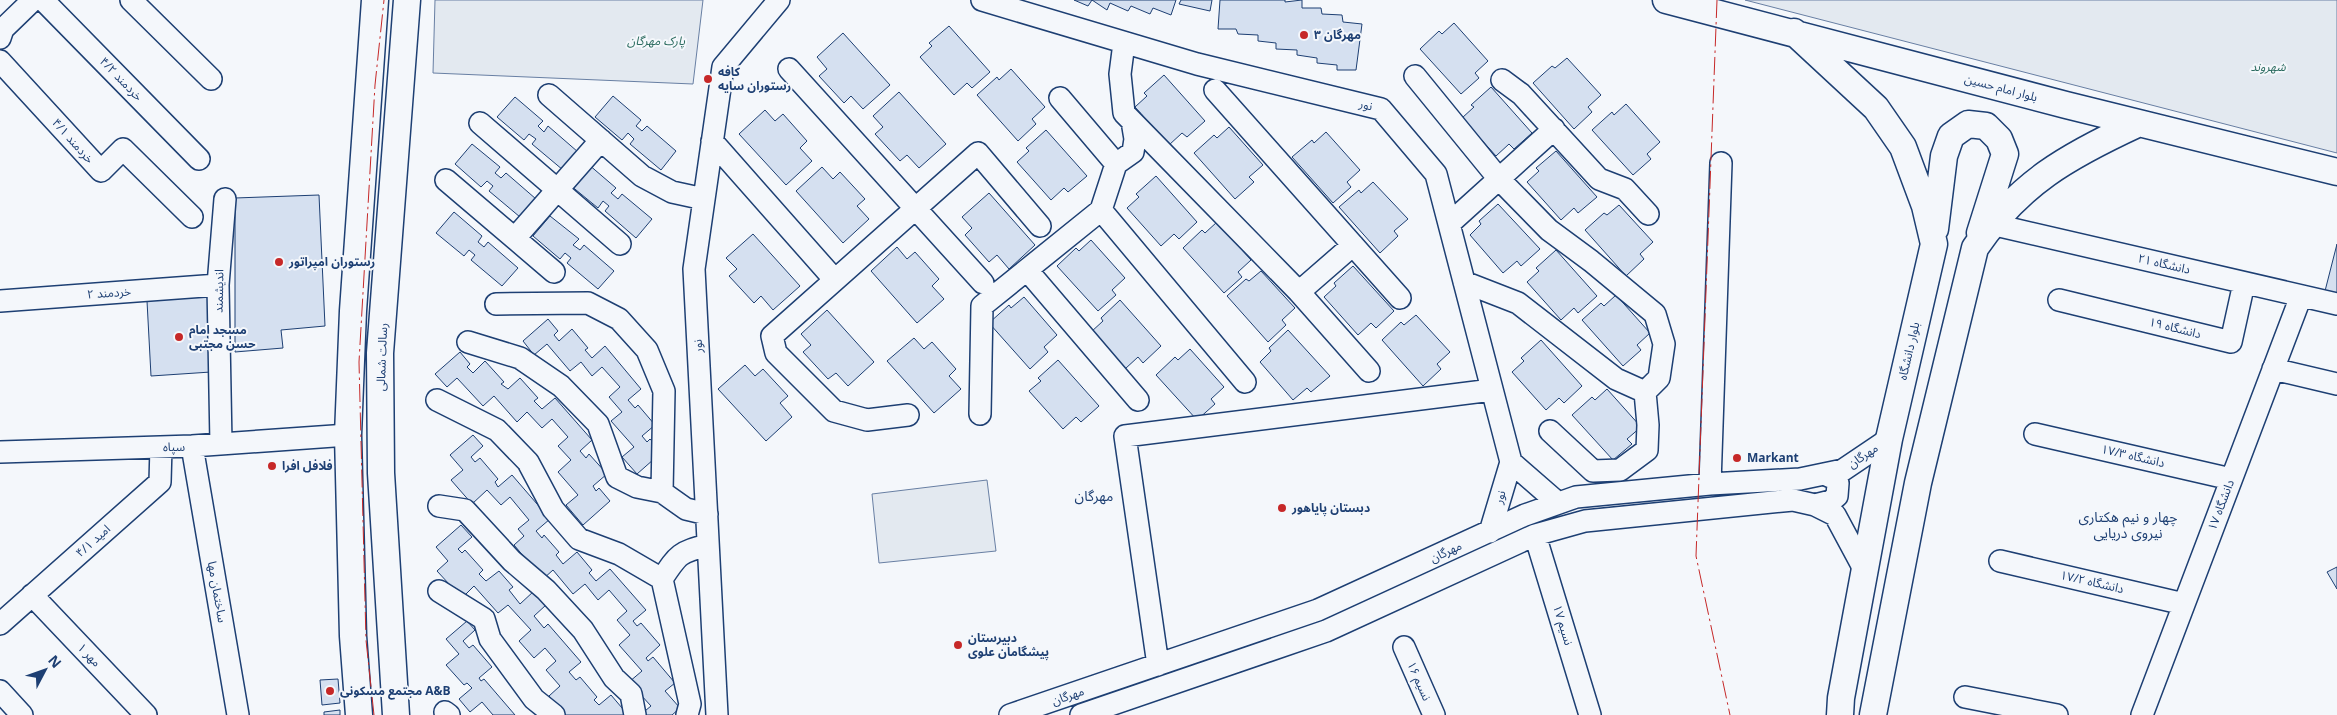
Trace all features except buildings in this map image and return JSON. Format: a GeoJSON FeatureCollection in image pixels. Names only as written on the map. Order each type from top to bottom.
{"type":"FeatureCollection","features":[{"type":"Feature","properties":{"kind":"main road"},"geometry":{"type":"LineString","coordinates":[[359,715],[353,636],[348,435],[353,311],[375,0]]}},
{"type":"Feature","properties":{"kind":"main road","name":"رسالت شمالی"},"geometry":{"type":"LineString","coordinates":[[396,715],[381,473],[380,353],[407,0]]}},
{"type":"Feature","properties":{"kind":"main road","name":"بلوار امام حسین"},"geometry":{"type":"LineString","coordinates":[[1666,0],[1794,32],[2138,124],[2337,172]]}},
{"type":"Feature","properties":{"kind":"main road","name":"بلوار دانشگاه"},"geometry":{"type":"LineString","coordinates":[[1794,32],[1876,108],[1903,147],[1925,206],[1934,244],[1889,439],[1841,698],[1840,715]]}},
{"type":"Feature","properties":{"kind":"main road"},"geometry":{"type":"LineString","coordinates":[[1873,715],[1918,483],[1975,248],[2005,154],[1999,139],[1986,126],[1968,124],[1951,136],[1944,156],[1934,244]]}},
{"type":"Feature","properties":{"kind":"main road"},"geometry":{"type":"LineString","coordinates":[[1975,248],[1991,224],[2029,185],[2071,157],[2138,124]]}},
{"type":"Feature","properties":{"kind":"main road"},"geometry":{"type":"LineString","coordinates":[[1862,580],[1895,600]]}},
{"type":"Feature","properties":{"kind":"street"},"geometry":{"type":"LineString","coordinates":[[0,38],[3,29],[33,0]]}},
{"type":"Feature","properties":{"kind":"street","name":"خردمند ۴/۲"},"geometry":{"type":"LineString","coordinates":[[43,0],[199,159]]}},
{"type":"Feature","properties":{"kind":"street"},"geometry":{"type":"LineString","coordinates":[[131,0],[211,79]]}},
{"type":"Feature","properties":{"kind":"street","name":"نور"},"geometry":{"type":"LineString","coordinates":[[717,715],[694,269],[723,67],[779,0]]}},
{"type":"Feature","properties":{"kind":"street","name":"نور"},"geometry":{"type":"LineString","coordinates":[[982,0],[1197,64],[1381,109],[1436,174],[1511,462],[1490,532]]}},
{"type":"Feature","properties":{"kind":"street"},"geometry":{"type":"LineString","coordinates":[[1124,43],[1120,74],[1124,113],[1298,292],[1369,371]]}},
{"type":"Feature","properties":{"kind":"street","name":"خردمند ۴/۱"},"geometry":{"type":"LineString","coordinates":[[0,61],[101,171],[123,149],[192,217]]}},
{"type":"Feature","properties":{"kind":"street"},"geometry":{"type":"LineString","coordinates":[[789,69],[983,283]]}},
{"type":"Feature","properties":{"kind":"street"},"geometry":{"type":"LineString","coordinates":[[1415,76],[1499,179],[1549,230],[1591,261],[1655,314],[1664,344],[1659,378],[1645,392]]}},
{"type":"Feature","properties":{"kind":"street"},"geometry":{"type":"LineString","coordinates":[[1502,80],[1522,94],[1599,179],[1625,188],[1648,214]]}},
{"type":"Feature","properties":{"kind":"street"},"geometry":{"type":"LineString","coordinates":[[1215,90],[1400,298]]}},
{"type":"Feature","properties":{"kind":"street"},"geometry":{"type":"LineString","coordinates":[[549,95],[642,176],[672,192],[704,199]]}},
{"type":"Feature","properties":{"kind":"street"},"geometry":{"type":"LineString","coordinates":[[1060,98],[1116,164]]}},
{"type":"Feature","properties":{"kind":"street"},"geometry":{"type":"LineString","coordinates":[[980,414],[982,306],[1101,210],[1116,164],[1133,152],[1135,139],[1132,121]]}},
{"type":"Feature","properties":{"kind":"street"},"geometry":{"type":"LineString","coordinates":[[480,123],[620,244]]}},
{"type":"Feature","properties":{"kind":"street"},"geometry":{"type":"LineString","coordinates":[[1449,224],[1554,129]]}},
{"type":"Feature","properties":{"kind":"street"},"geometry":{"type":"LineString","coordinates":[[514,238],[600,140]]}},
{"type":"Feature","properties":{"kind":"street"},"geometry":{"type":"LineString","coordinates":[[712,142],[834,279]]}},
{"type":"Feature","properties":{"kind":"street"},"geometry":{"type":"LineString","coordinates":[[908,416],[867,420],[834,411],[776,353],[772,336],[978,153],[1040,226]]}},
{"type":"Feature","properties":{"kind":"street"},"geometry":{"type":"LineString","coordinates":[[1710,484],[1721,163]]}},
{"type":"Feature","properties":{"kind":"street"},"geometry":{"type":"LineString","coordinates":[[446,180],[554,272]]}},
{"type":"Feature","properties":{"kind":"street","name":"اندیشمند"},"geometry":{"type":"LineString","coordinates":[[221,444],[218,285],[225,199]]}},
{"type":"Feature","properties":{"kind":"street"},"geometry":{"type":"LineString","coordinates":[[1101,210],[1245,382]]}},
{"type":"Feature","properties":{"kind":"street","name":"دانشگاه ۲۱"},"geometry":{"type":"LineString","coordinates":[[1991,224],[2337,304]]}},
{"type":"Feature","properties":{"kind":"street"},"geometry":{"type":"LineString","coordinates":[[1298,292],[1353,245]]}},
{"type":"Feature","properties":{"kind":"street"},"geometry":{"type":"LineString","coordinates":[[1027,270],[1138,400]]}},
{"type":"Feature","properties":{"kind":"street"},"geometry":{"type":"LineString","coordinates":[[1464,282],[1518,303],[1616,380],[1645,392]]}},
{"type":"Feature","properties":{"kind":"street","name":"دانشگاه ۱۹"},"geometry":{"type":"LineString","coordinates":[[2059,300],[2231,342],[2244,283]]}},
{"type":"Feature","properties":{"kind":"street","name":"خردمند ۲"},"geometry":{"type":"LineString","coordinates":[[0,301],[218,285]]}},
{"type":"Feature","properties":{"kind":"street","name":"دانشگاه ۱۷"},"geometry":{"type":"LineString","coordinates":[[2142,715],[2300,296]]}},
{"type":"Feature","properties":{"kind":"street"},"geometry":{"type":"LineString","coordinates":[[496,304],[588,303],[619,319],[647,350],[664,391],[662,492]]}},
{"type":"Feature","properties":{"kind":"street"},"geometry":{"type":"LineString","coordinates":[[468,342],[520,358],[561,386],[598,424],[617,477],[637,487],[662,492],[686,509],[707,514]]}},
{"type":"Feature","properties":{"kind":"street"},"geometry":{"type":"LineString","coordinates":[[2273,369],[2337,384]]}},
{"type":"Feature","properties":{"kind":"street"},"geometry":{"type":"LineString","coordinates":[[1158,665],[1125,436],[1492,390]]}},
{"type":"Feature","properties":{"kind":"street"},"geometry":{"type":"LineString","coordinates":[[1550,431],[1593,470],[1620,470],[1647,450],[1648,425],[1645,392]]}},
{"type":"Feature","properties":{"kind":"street"},"geometry":{"type":"LineString","coordinates":[[437,400],[497,430],[528,462],[553,509],[579,539],[619,554],[662,579]]}},
{"type":"Feature","properties":{"kind":"street","name":"دانشگاه ۱۷/۳"},"geometry":{"type":"LineString","coordinates":[[2035,434],[2231,479]]}},
{"type":"Feature","properties":{"kind":"street","name":"سپاه"},"geometry":{"type":"LineString","coordinates":[[0,452],[192,446],[348,435]]}},
{"type":"Feature","properties":{"kind":"street","name":"مهرگان"},"geometry":{"type":"LineString","coordinates":[[1010,715],[1318,610],[1422,562],[1576,496],[1710,484],[1800,479],[1844,470],[1889,439]]}},
{"type":"Feature","properties":{"kind":"street","name":"ساختمان مها"},"geometry":{"type":"LineString","coordinates":[[192,446],[238,715]]}},
{"type":"Feature","properties":{"kind":"street","name":"امید ۴/۱"},"geometry":{"type":"LineString","coordinates":[[0,624],[160,482],[160,447]]}},
{"type":"Feature","properties":{"kind":"street"},"geometry":{"type":"LineString","coordinates":[[1511,462],[1558,503]]}},
{"type":"Feature","properties":{"kind":"street"},"geometry":{"type":"LineString","coordinates":[[1815,505],[1831,501],[1837,496],[1838,483],[1833,478],[1824,474]]}},
{"type":"Feature","properties":{"kind":"street","name":"مهرگان"},"geometry":{"type":"LineString","coordinates":[[1081,715],[1106,710],[1326,631],[1535,535],[1585,521],[1793,500],[1815,505],[1835,515],[1862,580]]}},
{"type":"Feature","properties":{"kind":"street"},"geometry":{"type":"LineString","coordinates":[[439,506],[465,510],[512,561],[546,590],[583,630],[614,678],[630,694],[636,715]]}},
{"type":"Feature","properties":{"kind":"street","name":"نسیم ۱۷"},"geometry":{"type":"LineString","coordinates":[[1535,535],[1590,715]]}},
{"type":"Feature","properties":{"kind":"street"},"geometry":{"type":"LineString","coordinates":[[687,715],[690,704],[662,579],[673,561],[684,550],[708,545]]}},
{"type":"Feature","properties":{"kind":"street","name":"دانشگاه ۱۷/۲"},"geometry":{"type":"LineString","coordinates":[[2000,561],[2184,604]]}},
{"type":"Feature","properties":{"kind":"street"},"geometry":{"type":"LineString","coordinates":[[1422,562],[1431,583]]}},
{"type":"Feature","properties":{"kind":"street"},"geometry":{"type":"LineString","coordinates":[[438,591],[484,619],[490,639],[534,699],[554,715]]}},
{"type":"Feature","properties":{"kind":"street","name":"مهر ۱"},"geometry":{"type":"LineString","coordinates":[[32,595],[146,715]]}},
{"type":"Feature","properties":{"kind":"street","name":"نسیم ۱۶"},"geometry":{"type":"LineString","coordinates":[[1404,647],[1434,715]]}},
{"type":"Feature","properties":{"kind":"street"},"geometry":{"type":"LineString","coordinates":[[0,691],[22,715]]}},
{"type":"Feature","properties":{"kind":"street"},"geometry":{"type":"LineString","coordinates":[[1965,697],[2057,715]]}},
{"type":"Feature","properties":{"kind":"green space","name":"پارک مهرگان"},"geometry":{"type":"Polygon","coordinates":[[[435,0],[703,0],[693,84],[433,73],[435,0]]]}},
{"type":"Feature","properties":{"kind":"green space","name":"شهروند"},"geometry":{"type":"Polygon","coordinates":[[[1745,0],[2337,0],[2337,153],[1745,0]]]}},
{"type":"Feature","properties":{"kind":"green space"},"geometry":{"type":"Polygon","coordinates":[[[987,480],[996,551],[879,563],[872,494],[987,480]]]}},
{"type":"Feature","properties":{"kind":"power"},"geometry":{"type":"LineString","coordinates":[[374,715],[366,640],[359,362],[375,85],[384,0]]}},
{"type":"Feature","properties":{"kind":"power"},"geometry":{"type":"LineString","coordinates":[[1717,0],[1696,556],[1730,715]]}},
{"type":"Feature","properties":{"kind":"place","name":"مهرگان ۳"},"geometry":{"type":"Point","coordinates":[1304,35]}},
{"type":"Feature","properties":{"kind":"place","name":"کافه رستوران سایه"},"geometry":{"type":"Point","coordinates":[708,79]}},
{"type":"Feature","properties":{"kind":"place","name":"رستوران امپراتور"},"geometry":{"type":"Point","coordinates":[279,262]}},
{"type":"Feature","properties":{"kind":"place","name":"مسجد امام حسن مجتبی"},"geometry":{"type":"Point","coordinates":[179,337]}},
{"type":"Feature","properties":{"kind":"place","name":"Markant"},"geometry":{"type":"Point","coordinates":[1737,458]}},
{"type":"Feature","properties":{"kind":"place","name":"فلافل افرا"},"geometry":{"type":"Point","coordinates":[272,466]}},
{"type":"Feature","properties":{"kind":"place","name":"دبستان پایاهور"},"geometry":{"type":"Point","coordinates":[1282,508]}},
{"type":"Feature","properties":{"kind":"place","name":"دبیرستان پیشگامان علوی"},"geometry":{"type":"Point","coordinates":[958,645]}},
{"type":"Feature","properties":{"kind":"place","name":"مجتمع مسکونی A&B"},"geometry":{"type":"Point","coordinates":[330,691]}},
{"type":"Feature","properties":{"kind":"district","name":"مهرگان"},"geometry":{"type":"Point","coordinates":[1094,496]}},
{"type":"Feature","properties":{"kind":"district","name":"چهار و نیم هکتاری نیروی دریایی"},"geometry":{"type":"Point","coordinates":[2128,526]}}]}
